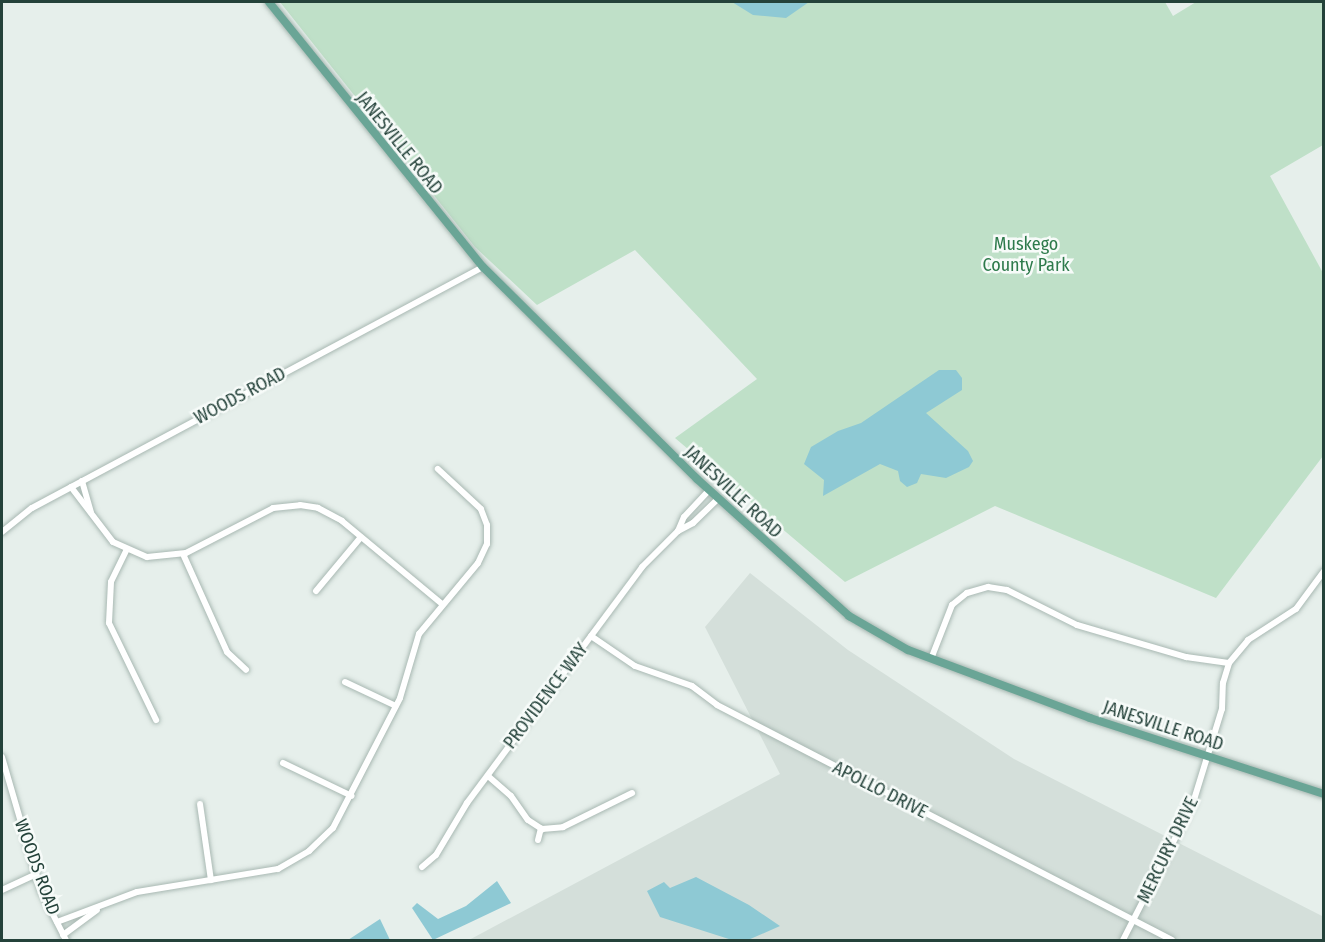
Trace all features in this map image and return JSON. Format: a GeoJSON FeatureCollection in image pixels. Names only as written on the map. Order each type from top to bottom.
{"type":"FeatureCollection","features":[{"type":"Feature","properties":{"kind":"main road","name":"JANESVILLE ROAD"},"geometry":{"type":"LineString","coordinates":[[268,2],[483,267],[718,499],[849,616],[893,644],[931,659],[1206,756],[1323,794]]}},
{"type":"Feature","properties":{"kind":"street","name":"WOODS ROAD"},"geometry":{"type":"LineString","coordinates":[[2,532],[22,515],[70,487],[483,267]]}},
{"type":"Feature","properties":{"kind":"street"},"geometry":{"type":"LineString","coordinates":[[57,922],[137,892],[268,872],[299,859],[324,839],[352,796],[396,706],[414,643],[442,604],[483,555],[487,525],[476,503],[438,469]]}},
{"type":"Feature","properties":{"kind":"street"},"geometry":{"type":"LineString","coordinates":[[82,481],[91,512]]}},
{"type":"Feature","properties":{"kind":"street"},"geometry":{"type":"LineString","coordinates":[[70,487],[91,512],[106,536],[126,551],[147,557],[183,554],[258,515],[285,506],[327,512],[442,604]]}},
{"type":"Feature","properties":{"kind":"street","name":"PROVIDENCE WAY"},"geometry":{"type":"LineString","coordinates":[[678,531],[684,517],[709,490]]}},
{"type":"Feature","properties":{"kind":"street","name":"PROVIDENCE WAY"},"geometry":{"type":"LineString","coordinates":[[422,867],[436,855],[488,776],[642,567],[678,531],[693,523],[718,499]]}},
{"type":"Feature","properties":{"kind":"street"},"geometry":{"type":"LineString","coordinates":[[316,591],[361,537]]}},
{"type":"Feature","properties":{"kind":"street"},"geometry":{"type":"LineString","coordinates":[[126,551],[111,582],[109,624],[156,720]]}},
{"type":"Feature","properties":{"kind":"street"},"geometry":{"type":"LineString","coordinates":[[183,554],[226,652],[246,670]]}},
{"type":"Feature","properties":{"kind":"street"},"geometry":{"type":"LineString","coordinates":[[931,659],[952,605],[967,593],[988,587],[1007,590],[1077,625],[1186,657],[1229,663],[1248,640],[1296,609],[1323,575]]}},
{"type":"Feature","properties":{"kind":"street","name":"APOLLO DRIVE"},"geometry":{"type":"LineString","coordinates":[[591,636],[634,666],[692,686],[717,705],[1172,940]]}},
{"type":"Feature","properties":{"kind":"street","name":"MERCURY DRIVE"},"geometry":{"type":"LineString","coordinates":[[1123,940],[1193,803],[1222,709],[1223,683],[1229,663]]}},
{"type":"Feature","properties":{"kind":"street"},"geometry":{"type":"LineString","coordinates":[[345,682],[396,706]]}},
{"type":"Feature","properties":{"kind":"street","name":"WOODS ROAD"},"geometry":{"type":"LineString","coordinates":[[2,758],[36,874],[64,938]]}},
{"type":"Feature","properties":{"kind":"street"},"geometry":{"type":"LineString","coordinates":[[283,763],[352,796]]}},
{"type":"Feature","properties":{"kind":"street"},"geometry":{"type":"LineString","coordinates":[[488,776],[512,796],[528,820],[541,828],[563,827],[632,793]]}},
{"type":"Feature","properties":{"kind":"street"},"geometry":{"type":"LineString","coordinates":[[201,804],[211,880]]}},
{"type":"Feature","properties":{"kind":"street"},"geometry":{"type":"LineString","coordinates":[[538,840],[541,828]]}},
{"type":"Feature","properties":{"kind":"street"},"geometry":{"type":"LineString","coordinates":[[2,890],[36,874]]}},
{"type":"Feature","properties":{"kind":"street"},"geometry":{"type":"LineString","coordinates":[[64,938],[99,908]]}},
{"type":"Feature","properties":{"kind":"shaded area"},"geometry":{"type":"Polygon","coordinates":[[[750,573],[848,650],[1014,759],[1324,917],[1323,940],[469,940],[780,774],[705,627],[750,573]]]}},
{"type":"Feature","properties":{"kind":"green space","name":"Muskego County Park"},"geometry":{"type":"Polygon","coordinates":[[[280,2],[1165,2],[1173,16],[1196,2],[1323,2],[1323,145],[1270,176],[1323,273],[1323,456],[1216,598],[995,506],[845,582],[675,438],[757,379],[635,250],[537,305],[475,247],[280,2]]]}},
{"type":"Feature","properties":{"kind":"water"},"geometry":{"type":"Polygon","coordinates":[[[732,2],[809,2],[786,18],[753,15],[732,2]]]}},
{"type":"Feature","properties":{"kind":"water"},"geometry":{"type":"Polygon","coordinates":[[[939,370],[956,370],[962,378],[962,390],[926,413],[968,451],[973,461],[969,467],[946,478],[921,474],[917,483],[907,487],[900,481],[898,471],[880,464],[823,496],[824,480],[804,464],[811,447],[838,431],[861,423],[939,370]]]}},
{"type":"Feature","properties":{"kind":"water"},"geometry":{"type":"Polygon","coordinates":[[[696,877],[749,905],[780,926],[748,940],[732,940],[660,917],[647,891],[664,882],[670,888],[696,877]]]}},
{"type":"Feature","properties":{"kind":"water"},"geometry":{"type":"Polygon","coordinates":[[[497,881],[511,903],[433,940],[412,908],[417,903],[438,919],[466,906],[497,881]]]}},
{"type":"Feature","properties":{"kind":"water"},"geometry":{"type":"Polygon","coordinates":[[[380,919],[390,940],[348,940],[380,919]]]}}]}
